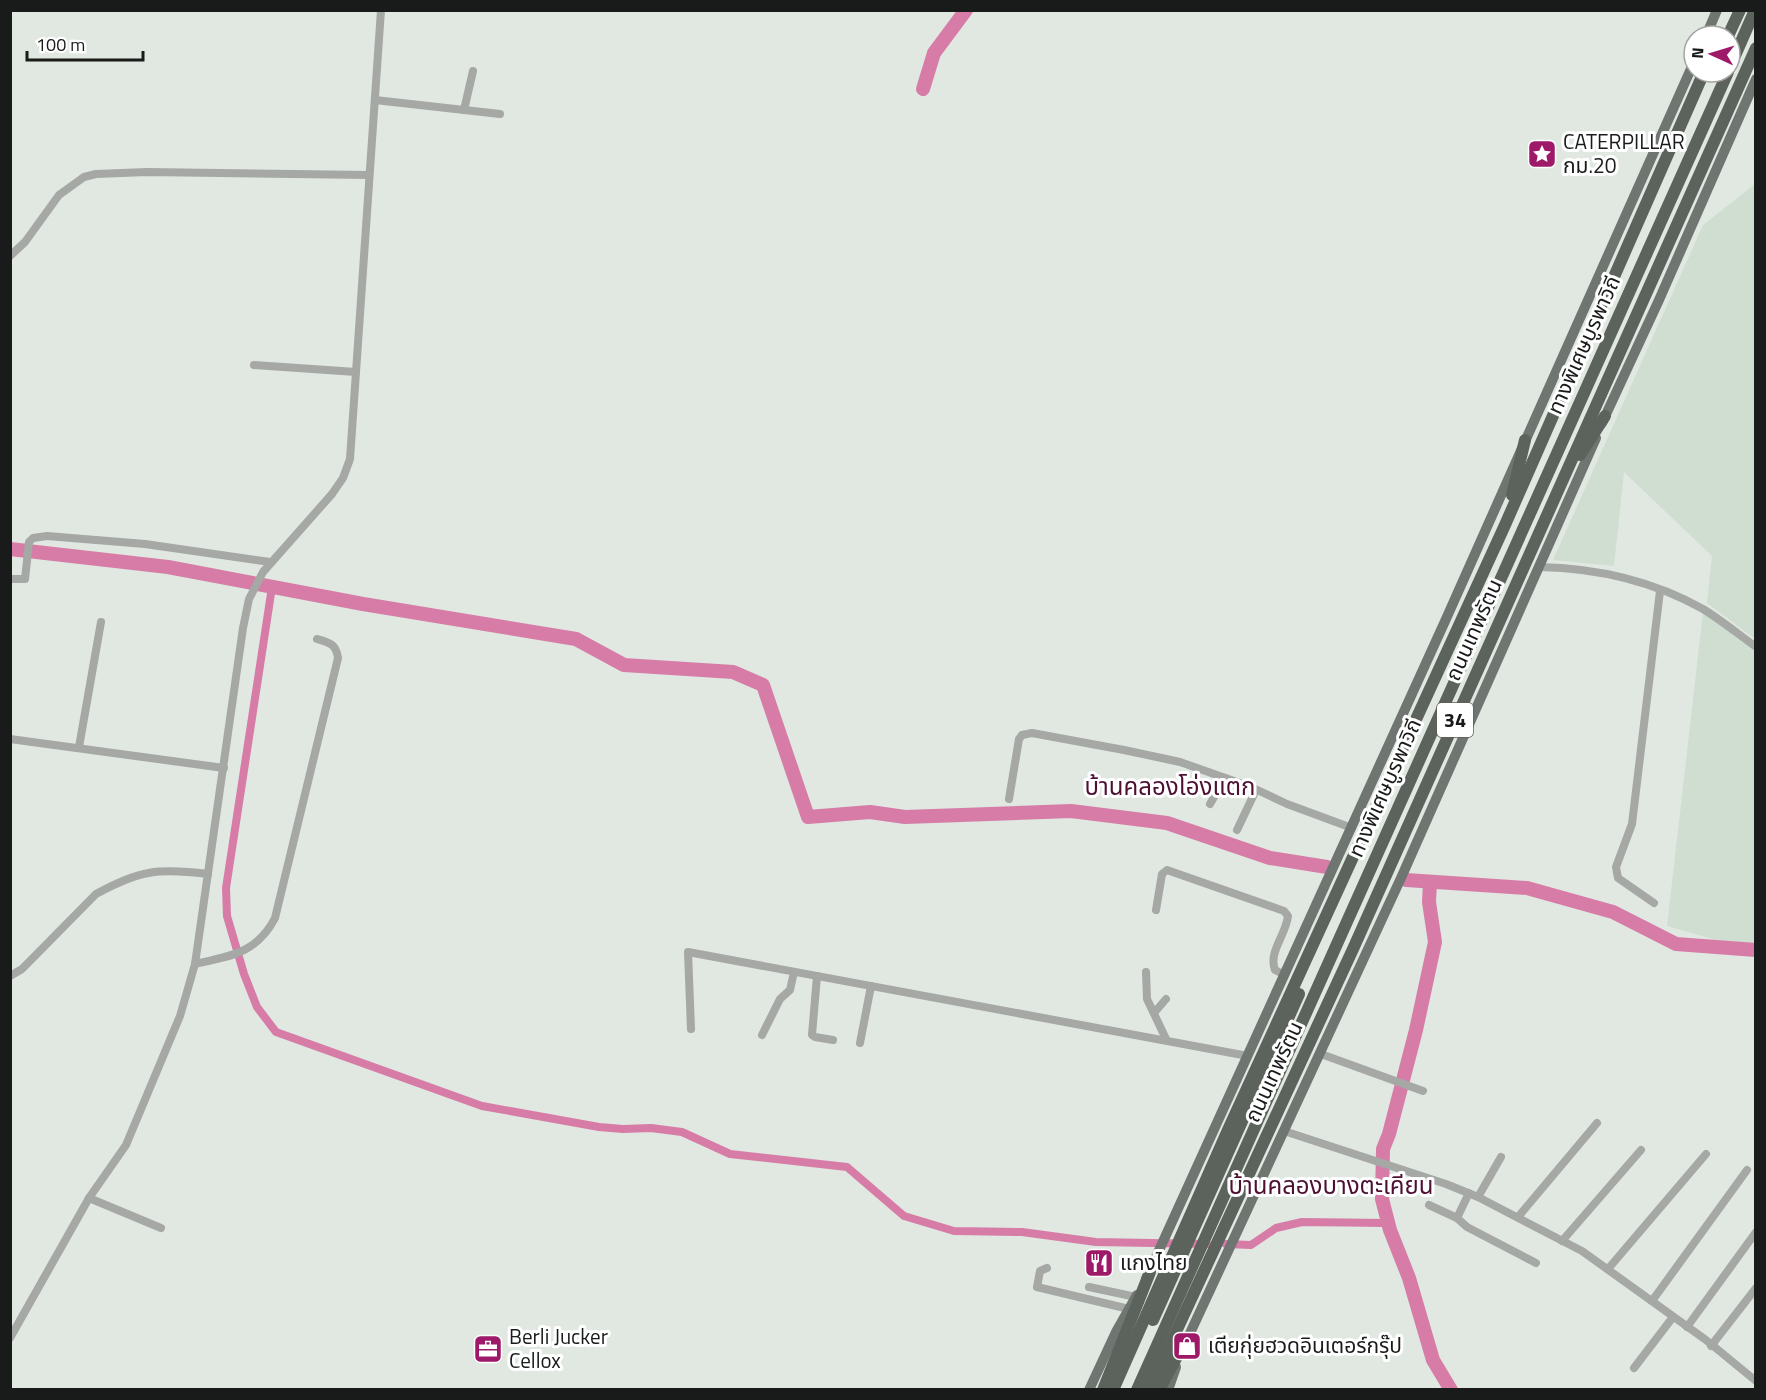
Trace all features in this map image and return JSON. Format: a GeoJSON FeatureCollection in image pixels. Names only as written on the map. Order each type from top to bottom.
{"type":"FeatureCollection","features":[{"type":"Feature","properties":{"kind":"highway"},"geometry":{"type":"LineString","coordinates":[[1725,24],[1731,10]]}},
{"type":"Feature","properties":{"kind":"highway"},"geometry":{"type":"LineString","coordinates":[[1734,24],[1740,10]]}},
{"type":"Feature","properties":{"kind":"highway"},"geometry":{"type":"LineString","coordinates":[[1742,40],[1755,10]]}},
{"type":"Feature","properties":{"kind":"highway","name":"ถนนเทพรัตน"},"geometry":{"type":"LineString","coordinates":[[1149,1389],[1353,949],[1755,48]]}},
{"type":"Feature","properties":{"kind":"highway","name":"ถนนเทพรัตน"},"geometry":{"type":"LineString","coordinates":[[1113,1389],[1233,1119],[1504,525],[1699,84]]}},
{"type":"Feature","properties":{"kind":"highway","name":"ทางพิเศษบูรพาวิถี"},"geometry":{"type":"LineString","coordinates":[[1122,1389],[1707,84]]}},
{"type":"Feature","properties":{"kind":"highway","name":"ทางพิเศษบูรพาวิถี"},"geometry":{"type":"LineString","coordinates":[[1137,1389],[1723,84]]}},
{"type":"Feature","properties":{"kind":"highway"},"geometry":{"type":"LineString","coordinates":[[1555,494],[1605,416]]}},
{"type":"Feature","properties":{"kind":"highway"},"geometry":{"type":"LineString","coordinates":[[1504,525],[1525,440]]}},
{"type":"Feature","properties":{"kind":"highway"},"geometry":{"type":"LineString","coordinates":[[1104,1389],[1150,1272]]}},
{"type":"Feature","properties":{"kind":"highway"},"geometry":{"type":"LineString","coordinates":[[1159,1389],[1187,1338]]}},
{"type":"Feature","properties":{"kind":"main road","name":"ถนนเทพรัตน"},"geometry":{"type":"LineString","coordinates":[[1168,1389],[1187,1338],[1393,896],[1755,79]]}},
{"type":"Feature","properties":{"kind":"main road","name":"ถนนเทพรัตน"},"geometry":{"type":"LineString","coordinates":[[1089,1389],[1116,1332],[1150,1272],[1352,828],[1684,84]]}},
{"type":"Feature","properties":{"kind":"street"},"geometry":{"type":"LineString","coordinates":[[10,1338],[89,1198],[126,1145],[180,1016],[195,964],[249,599],[262,572],[332,494],[343,478],[350,459],[381,10]]}},
{"type":"Feature","properties":{"kind":"street"},"geometry":{"type":"LineString","coordinates":[[464,110],[473,71]]}},
{"type":"Feature","properties":{"kind":"street"},"geometry":{"type":"LineString","coordinates":[[375,100],[500,114]]}},
{"type":"Feature","properties":{"kind":"street"},"geometry":{"type":"LineString","coordinates":[[10,256],[25,242],[59,195],[84,177],[96,174],[147,172],[369,175]]}},
{"type":"Feature","properties":{"kind":"street"},"geometry":{"type":"LineString","coordinates":[[254,365],[356,372]]}},
{"type":"Feature","properties":{"kind":"street"},"geometry":{"type":"LineString","coordinates":[[10,579],[25,579],[29,542],[33,538],[47,536],[144,544],[270,562]]}},
{"type":"Feature","properties":{"kind":"street"},"geometry":{"type":"LineString","coordinates":[[1539,567],[1593,571],[1631,580],[1702,609],[1755,647]]}},
{"type":"Feature","properties":{"kind":"street"},"geometry":{"type":"LineString","coordinates":[[1654,903],[1618,878],[1616,867],[1632,824],[1660,591]]}},
{"type":"Feature","properties":{"kind":"street"},"geometry":{"type":"LineString","coordinates":[[79,747],[100,622]]}},
{"type":"Feature","properties":{"kind":"street"},"geometry":{"type":"LineString","coordinates":[[195,964],[242,953],[257,943],[268,931],[275,918],[338,658],[337,649],[332,643],[317,639]]}},
{"type":"Feature","properties":{"kind":"street"},"geometry":{"type":"LineString","coordinates":[[1009,799],[1019,739],[1026,733],[1045,734],[1180,762],[1352,828]]}},
{"type":"Feature","properties":{"kind":"street"},"geometry":{"type":"LineString","coordinates":[[10,739],[224,768]]}},
{"type":"Feature","properties":{"kind":"street"},"geometry":{"type":"LineString","coordinates":[[1210,804],[1225,778]]}},
{"type":"Feature","properties":{"kind":"street"},"geometry":{"type":"LineString","coordinates":[[1238,830],[1256,790]]}},
{"type":"Feature","properties":{"kind":"street"},"geometry":{"type":"LineString","coordinates":[[10,976],[22,969],[96,894],[110,886],[127,878],[162,870],[208,874]]}},
{"type":"Feature","properties":{"kind":"street"},"geometry":{"type":"LineString","coordinates":[[1156,910],[1162,874],[1167,870],[1284,910],[1288,916],[1286,928],[1272,962],[1275,970],[1285,975]]}},
{"type":"Feature","properties":{"kind":"street"},"geometry":{"type":"LineString","coordinates":[[692,1029],[688,952],[1248,1056]]}},
{"type":"Feature","properties":{"kind":"street"},"geometry":{"type":"LineString","coordinates":[[762,1035],[780,999],[790,990],[794,972]]}},
{"type":"Feature","properties":{"kind":"street"},"geometry":{"type":"LineString","coordinates":[[1146,972],[1146,993],[1166,1039]]}},
{"type":"Feature","properties":{"kind":"street"},"geometry":{"type":"LineString","coordinates":[[817,976],[811,1031],[815,1037],[833,1040]]}},
{"type":"Feature","properties":{"kind":"street"},"geometry":{"type":"LineString","coordinates":[[860,1042],[871,986]]}},
{"type":"Feature","properties":{"kind":"street"},"geometry":{"type":"LineString","coordinates":[[1154,1012],[1166,999]]}},
{"type":"Feature","properties":{"kind":"street"},"geometry":{"type":"LineString","coordinates":[[1321,1054],[1423,1091]]}},
{"type":"Feature","properties":{"kind":"street"},"geometry":{"type":"LineString","coordinates":[[1518,1217],[1597,1123]]}},
{"type":"Feature","properties":{"kind":"street"},"geometry":{"type":"LineString","coordinates":[[1284,1131],[1473,1195],[1518,1217],[1582,1251],[1688,1327],[1755,1381]]}},
{"type":"Feature","properties":{"kind":"street"},"geometry":{"type":"LineString","coordinates":[[1562,1241],[1641,1150]]}},
{"type":"Feature","properties":{"kind":"street"},"geometry":{"type":"LineString","coordinates":[[1608,1269],[1706,1154]]}},
{"type":"Feature","properties":{"kind":"street"},"geometry":{"type":"LineString","coordinates":[[1457,1218],[1501,1157]]}},
{"type":"Feature","properties":{"kind":"street"},"geometry":{"type":"LineString","coordinates":[[1652,1301],[1747,1170]]}},
{"type":"Feature","properties":{"kind":"street"},"geometry":{"type":"LineString","coordinates":[[89,1198],[161,1228]]}},
{"type":"Feature","properties":{"kind":"street"},"geometry":{"type":"LineString","coordinates":[[1429,1205],[1457,1218],[1467,1227],[1536,1263]]}},
{"type":"Feature","properties":{"kind":"street"},"geometry":{"type":"LineString","coordinates":[[1688,1327],[1755,1232]]}},
{"type":"Feature","properties":{"kind":"street"},"geometry":{"type":"LineString","coordinates":[[1047,1268],[1040,1271],[1037,1287],[1129,1309]]}},
{"type":"Feature","properties":{"kind":"street"},"geometry":{"type":"LineString","coordinates":[[1089,1287],[1136,1297]]}},
{"type":"Feature","properties":{"kind":"street"},"geometry":{"type":"LineString","coordinates":[[1711,1346],[1755,1288]]}},
{"type":"Feature","properties":{"kind":"street"},"geometry":{"type":"LineString","coordinates":[[1634,1368],[1673,1317]]}},
{"type":"Feature","properties":{"kind":"shaded area"},"geometry":{"type":"Polygon","coordinates":[[[1755,184],[1755,639],[1707,603],[1712,556],[1624,472],[1614,566],[1553,560],[1703,225],[1755,184]]]}},
{"type":"Feature","properties":{"kind":"shaded area"},"geometry":{"type":"Polygon","coordinates":[[[1703,612],[1755,652],[1755,945],[1716,940],[1667,926],[1703,612]]]}},
{"type":"Feature","properties":{"kind":"waterway"},"geometry":{"type":"LineString","coordinates":[[923,89],[934,53],[966,10]]}},
{"type":"Feature","properties":{"kind":"waterway"},"geometry":{"type":"LineString","coordinates":[[10,549],[168,567],[363,604],[576,639],[624,665],[733,672],[763,685],[808,817],[870,812],[905,817],[1071,811],[1167,823],[1270,858],[1327,867]]}},
{"type":"Feature","properties":{"kind":"waterway"},"geometry":{"type":"LineString","coordinates":[[272,587],[226,888],[227,916],[244,974],[257,1007],[276,1032],[482,1106],[599,1127],[651,1128],[682,1132],[730,1154],[847,1167],[904,1216],[954,1231],[1022,1232],[1096,1242],[1207,1244]]}},
{"type":"Feature","properties":{"kind":"waterway"},"geometry":{"type":"LineString","coordinates":[[1406,880],[1527,888],[1613,912],[1676,944],[1756,950]]}},
{"type":"Feature","properties":{"kind":"waterway"},"geometry":{"type":"LineString","coordinates":[[1430,882],[1429,902],[1435,942],[1416,1030],[1383,1149],[1382,1199],[1390,1230],[1409,1278],[1433,1360],[1451,1390]]}},
{"type":"Feature","properties":{"kind":"waterway"},"geometry":{"type":"LineString","coordinates":[[1226,1244],[1251,1245],[1276,1228],[1302,1222],[1388,1223]]}},
{"type":"Feature","properties":{"kind":"place","name":"CATERPILLAR กม.20"},"geometry":{"type":"Point","coordinates":[1542,154]}},
{"type":"Feature","properties":{"kind":"place","name":"แกงไทย"},"geometry":{"type":"Point","coordinates":[1099,1263]}},
{"type":"Feature","properties":{"kind":"place","name":"เตียกุ่ยฮวดอินเตอร์กรุ๊ป"},"geometry":{"type":"Point","coordinates":[1187,1346]}},
{"type":"Feature","properties":{"kind":"place","name":"Berli Jucker Cellox"},"geometry":{"type":"Point","coordinates":[488,1349]}},
{"type":"Feature","properties":{"kind":"district","name":"บ้านคลองโอ่งแตก"},"geometry":{"type":"Point","coordinates":[1170,787]}},
{"type":"Feature","properties":{"kind":"district","name":"บ้านคลองบางตะเคียน"},"geometry":{"type":"Point","coordinates":[1331,1186]}}]}
